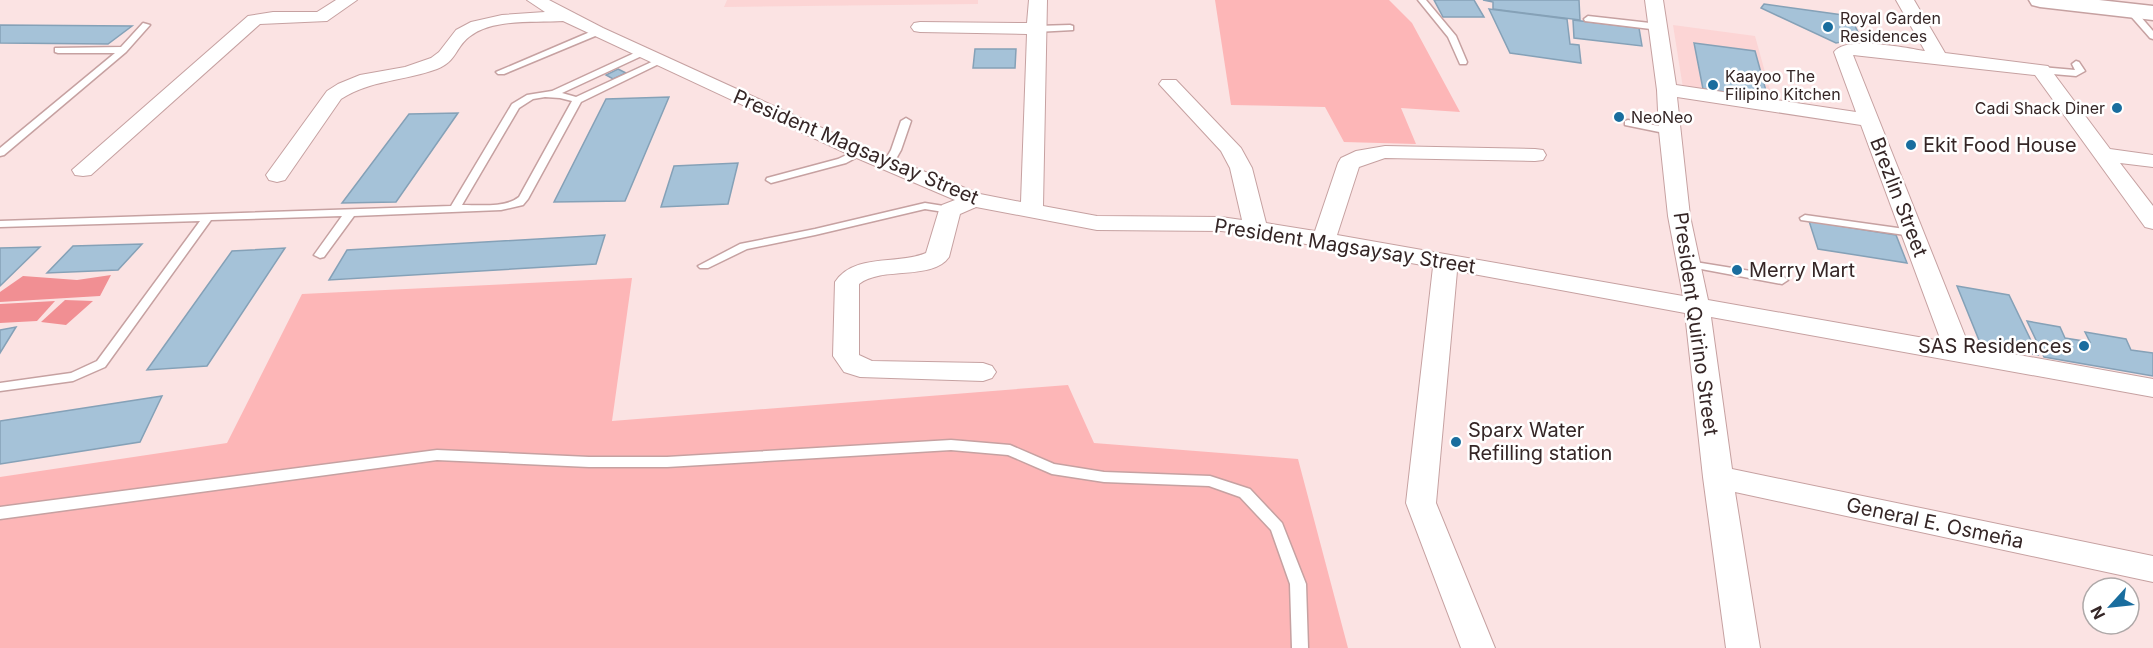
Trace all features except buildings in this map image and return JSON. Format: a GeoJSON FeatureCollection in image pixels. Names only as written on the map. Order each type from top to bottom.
{"type":"FeatureCollection","features":[{"type":"Feature","properties":{"kind":"main road"},"geometry":{"type":"LineString","coordinates":[[2040,0],[2147,7]]}},
{"type":"Feature","properties":{"kind":"street"},"geometry":{"type":"LineString","coordinates":[[83,170],[254,20],[273,17],[321,17],[348,0]]}},
{"type":"Feature","properties":{"kind":"street","name":"President Magsaysay Street"},"geometry":{"type":"LineString","coordinates":[[536,0],[597,32],[859,152],[974,200],[1097,223],[1221,224],[1256,228],[2153,388]]}},
{"type":"Feature","properties":{"kind":"street"},"geometry":{"type":"LineString","coordinates":[[1032,212],[1038,0]]}},
{"type":"Feature","properties":{"kind":"street","name":"President Quirino Street"},"geometry":{"type":"LineString","coordinates":[[1654,0],[1667,90],[1669,131],[1679,216],[1697,306],[1718,477],[1743,648]]}},
{"type":"Feature","properties":{"kind":"street"},"geometry":{"type":"LineString","coordinates":[[1905,0],[1939,58],[2041,70],[2153,222]]}},
{"type":"Feature","properties":{"kind":"street"},"geometry":{"type":"LineString","coordinates":[[277,175],[334,95],[346,86],[356,81],[402,74],[441,60],[447,55],[458,37],[476,27],[492,23],[568,16]]}},
{"type":"Feature","properties":{"kind":"street"},"geometry":{"type":"LineString","coordinates":[[920,27],[1036,28]]}},
{"type":"Feature","properties":{"kind":"street","name":"Brezlin Street"},"geometry":{"type":"LineString","coordinates":[[1939,58],[1856,48],[1843,52],[1959,354]]}},
{"type":"Feature","properties":{"kind":"street"},"geometry":{"type":"LineString","coordinates":[[1169,84],[1230,148],[1241,168],[1256,228]]}},
{"type":"Feature","properties":{"kind":"street"},"geometry":{"type":"LineString","coordinates":[[1667,90],[1869,120]]}},
{"type":"Feature","properties":{"kind":"street"},"geometry":{"type":"LineString","coordinates":[[1324,240],[1349,163],[1364,156],[1385,152],[1535,155]]}},
{"type":"Feature","properties":{"kind":"street"},"geometry":{"type":"LineString","coordinates":[[2102,154],[2153,161]]}},
{"type":"Feature","properties":{"kind":"street"},"geometry":{"type":"LineString","coordinates":[[974,200],[950,210],[937,257],[921,264],[858,274],[847,282],[846,356],[849,363],[857,368],[872,370],[983,372]]}},
{"type":"Feature","properties":{"kind":"street"},"geometry":{"type":"LineString","coordinates":[[1446,262],[1421,503],[1478,648]]}},
{"type":"Feature","properties":{"kind":"street","name":"General E. Osmeña"},"geometry":{"type":"LineString","coordinates":[[1718,477],[2153,569]]}},
{"type":"Feature","properties":{"kind":"lane"},"geometry":{"type":"LineString","coordinates":[[1422,0],[1452,36],[1463,62]]}},
{"type":"Feature","properties":{"kind":"lane"},"geometry":{"type":"LineString","coordinates":[[2147,7],[2153,36]]}},
{"type":"Feature","properties":{"kind":"lane"},"geometry":{"type":"LineString","coordinates":[[1588,19],[1659,27]]}},
{"type":"Feature","properties":{"kind":"lane"},"geometry":{"type":"LineString","coordinates":[[0,153],[123,50],[146,25]]}},
{"type":"Feature","properties":{"kind":"lane"},"geometry":{"type":"LineString","coordinates":[[1036,28],[1070,28]]}},
{"type":"Feature","properties":{"kind":"lane"},"geometry":{"type":"LineString","coordinates":[[501,72],[597,32]]}},
{"type":"Feature","properties":{"kind":"lane"},"geometry":{"type":"LineString","coordinates":[[58,50],[123,50]]}},
{"type":"Feature","properties":{"kind":"lane"},"geometry":{"type":"LineString","coordinates":[[455,209],[515,106],[527,97],[556,92],[652,57]]}},
{"type":"Feature","properties":{"kind":"lane"},"geometry":{"type":"LineString","coordinates":[[0,224],[455,209],[501,207],[519,203],[577,100],[652,57]]}},
{"type":"Feature","properties":{"kind":"lane"},"geometry":{"type":"LineString","coordinates":[[2041,70],[2076,73],[2080,70],[2076,64]]}},
{"type":"Feature","properties":{"kind":"lane"},"geometry":{"type":"LineString","coordinates":[[556,92],[577,100]]}},
{"type":"Feature","properties":{"kind":"lane"},"geometry":{"type":"LineString","coordinates":[[888,164],[906,121]]}},
{"type":"Feature","properties":{"kind":"lane"},"geometry":{"type":"LineString","coordinates":[[1628,123],[1669,131]]}},
{"type":"Feature","properties":{"kind":"lane"},"geometry":{"type":"LineString","coordinates":[[771,180],[842,161],[859,152]]}},
{"type":"Feature","properties":{"kind":"lane"},"geometry":{"type":"LineString","coordinates":[[704,266],[744,246],[925,206],[950,210]]}},
{"type":"Feature","properties":{"kind":"lane"},"geometry":{"type":"LineString","coordinates":[[320,255],[350,213]]}},
{"type":"Feature","properties":{"kind":"lane"},"geometry":{"type":"LineString","coordinates":[[0,387],[73,377],[101,364],[207,218]]}},
{"type":"Feature","properties":{"kind":"lane"},"geometry":{"type":"LineString","coordinates":[[1804,218],[1912,233]]}},
{"type":"Feature","properties":{"kind":"lane"},"geometry":{"type":"LineString","coordinates":[[1689,264],[1782,280]]}},
{"type":"Feature","properties":{"kind":"lane"},"geometry":{"type":"LineString","coordinates":[[0,513],[437,455],[589,462],[668,462],[951,445],[1010,450],[1053,469],[1104,477],[1210,481],[1245,493],[1277,527],[1298,584],[1300,648]]}},
{"type":"Feature","properties":{"kind":"shaded area"},"geometry":{"type":"Polygon","coordinates":[[[727,0],[978,0],[978,4],[724,7],[727,0]]]}},
{"type":"Feature","properties":{"kind":"shaded area"},"geometry":{"type":"Polygon","coordinates":[[[1215,0],[1389,0],[1412,23],[1460,112],[1401,108],[1416,144],[1344,142],[1325,107],[1231,105],[1215,0]]]}},
{"type":"Feature","properties":{"kind":"shaded area"},"geometry":{"type":"Polygon","coordinates":[[[1673,25],[1755,36],[1773,101],[1683,88],[1673,25]]]}},
{"type":"Feature","properties":{"kind":"shaded area"},"geometry":{"type":"Polygon","coordinates":[[[111,275],[100,296],[0,302],[0,292],[23,276],[77,280],[111,275]]]}},
{"type":"Feature","properties":{"kind":"shaded area"},"geometry":{"type":"Polygon","coordinates":[[[632,278],[612,421],[1068,385],[1094,443],[1298,459],[1348,648],[0,648],[0,477],[227,443],[302,294],[632,278]]]}},
{"type":"Feature","properties":{"kind":"shaded area"},"geometry":{"type":"Polygon","coordinates":[[[65,300],[93,301],[66,325],[41,322],[65,300]]]}},
{"type":"Feature","properties":{"kind":"shaded area"},"geometry":{"type":"Polygon","coordinates":[[[55,301],[37,321],[0,323],[0,304],[55,301]]]}},
{"type":"Feature","properties":{"kind":"place","name":"Royal Garden Residences"},"geometry":{"type":"Point","coordinates":[1828,27]}},
{"type":"Feature","properties":{"kind":"place","name":"Kaayoo The Filipino Kitchen"},"geometry":{"type":"Point","coordinates":[1713,85]}},
{"type":"Feature","properties":{"kind":"place","name":"Cadi Shack Diner"},"geometry":{"type":"Point","coordinates":[2117,108]}},
{"type":"Feature","properties":{"kind":"place","name":"NeoNeo"},"geometry":{"type":"Point","coordinates":[1619,117]}},
{"type":"Feature","properties":{"kind":"place","name":"Ekit Food House"},"geometry":{"type":"Point","coordinates":[1911,145]}},
{"type":"Feature","properties":{"kind":"place","name":"Merry Mart"},"geometry":{"type":"Point","coordinates":[1737,270]}},
{"type":"Feature","properties":{"kind":"place","name":"SAS Residences"},"geometry":{"type":"Point","coordinates":[2084,346]}},
{"type":"Feature","properties":{"kind":"place","name":"Sparx Water Refilling station"},"geometry":{"type":"Point","coordinates":[1456,442]}}]}
